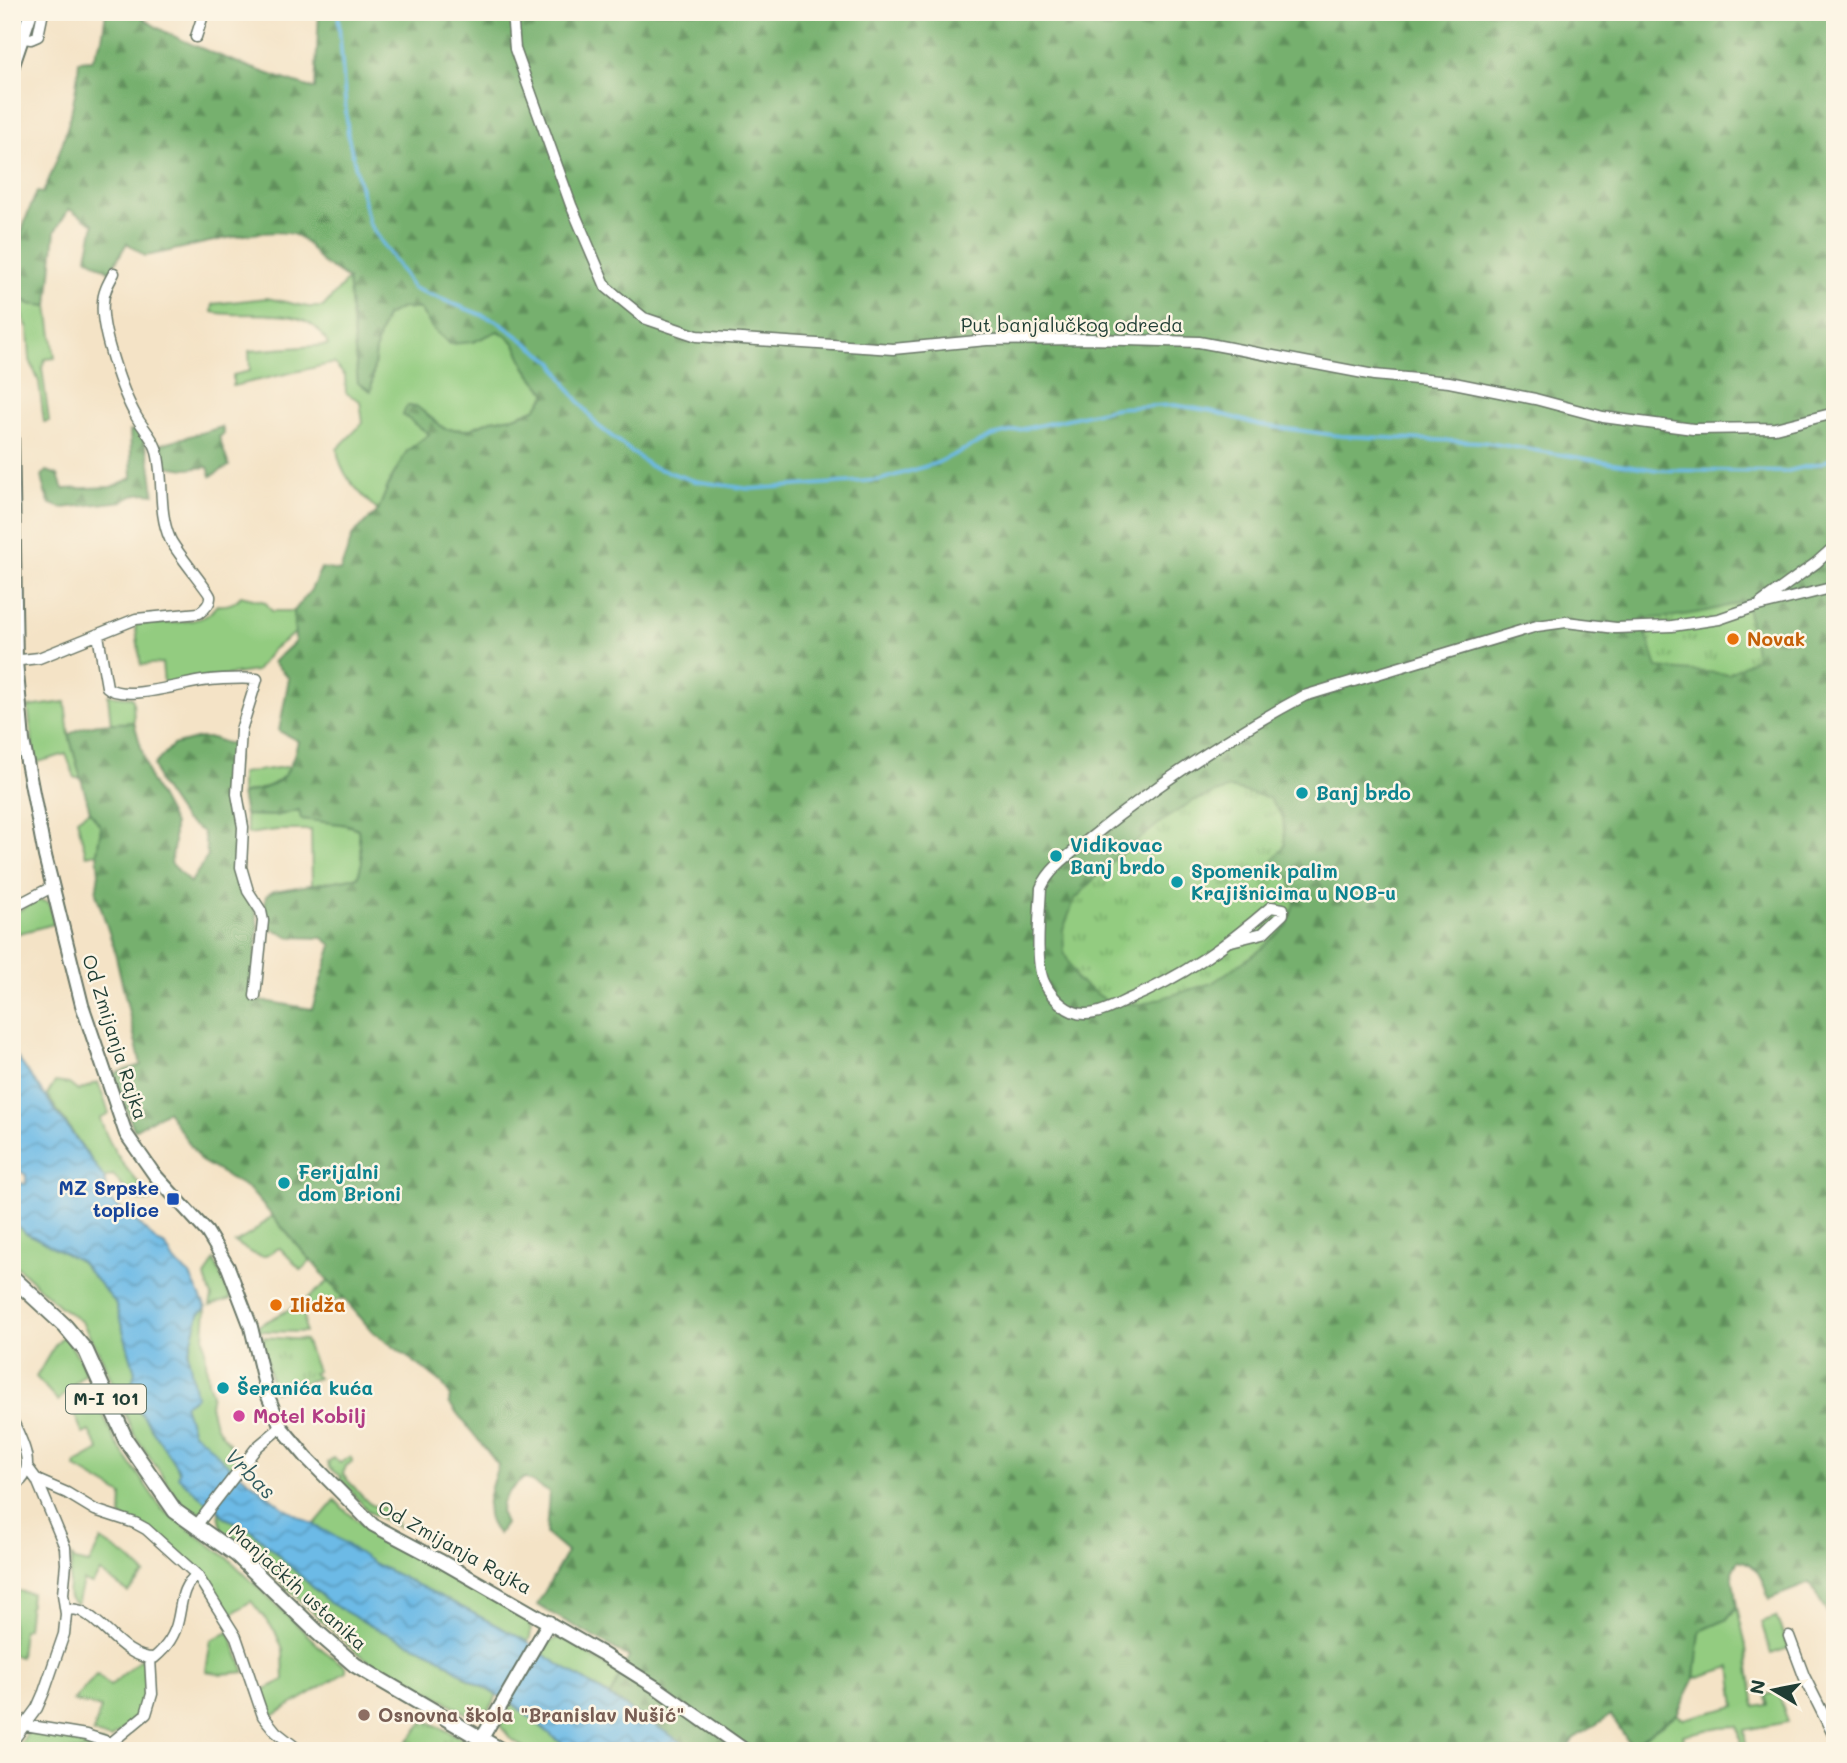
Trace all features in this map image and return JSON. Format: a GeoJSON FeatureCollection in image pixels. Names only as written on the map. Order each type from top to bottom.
{"type":"FeatureCollection","features":[{"type":"Feature","properties":{"kind":"main road","name":"Manjačkih ustanika"},"geometry":{"type":"LineString","coordinates":[[12,1277],[65,1326],[86,1351],[126,1440],[170,1505],[237,1555],[355,1665],[502,1751]]}},
{"type":"Feature","properties":{"kind":"street"},"geometry":{"type":"LineString","coordinates":[[12,68],[32,12]]}},
{"type":"Feature","properties":{"kind":"street"},"geometry":{"type":"LineString","coordinates":[[24,38],[38,36],[43,12]]}},
{"type":"Feature","properties":{"kind":"street"},"geometry":{"type":"LineString","coordinates":[[196,37],[204,12]]}},
{"type":"Feature","properties":{"kind":"street","name":"Put banjalučkog odreda"},"geometry":{"type":"LineString","coordinates":[[512,12],[515,49],[570,205],[607,287],[644,318],[697,336],[893,349],[987,340],[1199,342],[1374,375],[1448,382],[1535,399],[1603,417],[1693,429],[1774,428],[1835,413]]}},
{"type":"Feature","properties":{"kind":"street"},"geometry":{"type":"LineString","coordinates":[[14,661],[38,658],[136,619],[199,613],[206,608],[210,597],[182,560],[169,537],[155,446],[130,405],[113,355],[103,321],[103,302],[114,273]]}},
{"type":"Feature","properties":{"kind":"street","name":"Od Zmijanja Rajka"},"geometry":{"type":"LineString","coordinates":[[12,429],[14,661],[27,766],[52,887],[82,1005],[121,1125],[144,1162],[207,1232],[220,1251],[246,1310],[267,1394],[281,1427],[308,1459],[373,1525],[549,1622],[657,1688],[746,1751]]}},
{"type":"Feature","properties":{"kind":"street"},"geometry":{"type":"LineString","coordinates":[[1754,607],[1816,563],[1835,546]]}},
{"type":"Feature","properties":{"kind":"street"},"geometry":{"type":"LineString","coordinates":[[1231,942],[1263,933],[1283,914],[1283,909],[1270,907],[1231,942],[1138,996],[1104,1010],[1076,1013],[1055,998],[1044,983],[1039,955],[1041,888],[1045,879],[1062,861],[1132,805],[1257,723],[1304,696],[1537,626],[1566,622],[1616,628],[1672,626],[1719,620],[1754,607],[1835,587]]}},
{"type":"Feature","properties":{"kind":"street"},"geometry":{"type":"LineString","coordinates":[[98,635],[107,687],[112,691],[133,692],[202,681],[257,679],[241,730],[237,787],[243,827],[243,879],[261,911],[263,921],[255,996]]}},
{"type":"Feature","properties":{"kind":"street"},"geometry":{"type":"LineString","coordinates":[[12,908],[52,887]]}},
{"type":"Feature","properties":{"kind":"street"},"geometry":{"type":"LineString","coordinates":[[12,1420],[25,1452],[28,1468],[37,1480],[66,1551],[64,1634],[37,1708],[12,1742]]}},
{"type":"Feature","properties":{"kind":"street"},"geometry":{"type":"LineString","coordinates":[[196,1526],[247,1459],[268,1436],[281,1427]]}},
{"type":"Feature","properties":{"kind":"street"},"geometry":{"type":"LineString","coordinates":[[12,1486],[25,1478],[28,1468]]}},
{"type":"Feature","properties":{"kind":"street"},"geometry":{"type":"LineString","coordinates":[[37,1480],[67,1493],[95,1510],[146,1529],[198,1575],[236,1637],[263,1716],[281,1737],[300,1751]]}},
{"type":"Feature","properties":{"kind":"street"},"geometry":{"type":"LineString","coordinates":[[66,1609],[84,1613],[119,1643],[150,1658],[157,1656],[169,1642],[178,1622],[185,1588],[198,1575]]}},
{"type":"Feature","properties":{"kind":"street"},"geometry":{"type":"LineString","coordinates":[[482,1738],[549,1622]]}},
{"type":"Feature","properties":{"kind":"street"},"geometry":{"type":"LineString","coordinates":[[1789,1636],[1804,1676],[1835,1738]]}},
{"type":"Feature","properties":{"kind":"street"},"geometry":{"type":"LineString","coordinates":[[25,1725],[86,1735],[111,1743],[146,1714],[152,1694],[150,1658]]}},
{"type":"Feature","properties":{"kind":"green space"},"geometry":{"type":"Polygon","coordinates":[[[106,12],[138,12],[148,22],[192,44],[315,89],[319,12],[1835,12],[1835,1627],[1810,1583],[1769,1599],[1756,1569],[1738,1560],[1732,1572],[1737,1607],[1726,1620],[1700,1631],[1695,1678],[1677,1714],[1631,1746],[1611,1715],[1573,1739],[1567,1751],[695,1751],[610,1696],[629,1657],[537,1605],[567,1552],[546,1534],[549,1492],[524,1478],[504,1498],[501,1509],[505,1524],[498,1534],[492,1526],[487,1510],[498,1465],[449,1403],[450,1395],[439,1380],[372,1331],[249,1189],[201,1161],[167,1111],[134,1130],[113,1074],[141,1065],[114,948],[96,893],[101,827],[90,811],[69,735],[92,725],[134,722],[150,779],[174,824],[171,863],[190,883],[208,856],[203,832],[184,820],[159,783],[154,765],[173,745],[199,738],[234,743],[236,759],[232,777],[232,803],[239,827],[236,856],[238,872],[241,885],[256,912],[258,925],[252,999],[312,1009],[332,945],[323,938],[290,937],[266,926],[266,896],[274,891],[358,877],[362,862],[358,829],[348,825],[301,819],[299,810],[276,816],[245,815],[241,794],[265,788],[280,779],[290,765],[298,741],[279,731],[289,678],[273,662],[295,642],[294,611],[311,590],[321,568],[340,571],[353,534],[378,511],[390,481],[407,451],[429,434],[403,415],[407,406],[416,406],[445,429],[468,430],[491,420],[514,417],[535,409],[547,394],[527,370],[516,346],[505,335],[498,331],[473,342],[450,344],[433,329],[420,309],[402,308],[386,316],[377,342],[371,391],[358,383],[348,279],[321,261],[303,239],[286,233],[247,235],[145,256],[127,243],[110,272],[87,257],[94,224],[69,209],[55,231],[48,306],[27,302],[19,293],[15,280],[21,233],[37,192],[43,193],[62,145],[75,95],[79,61],[92,60],[102,39],[106,12]]]}},
{"type":"Feature","properties":{"kind":"green space"},"geometry":{"type":"Polygon","coordinates":[[[348,279],[358,383],[371,391],[377,342],[386,316],[402,308],[420,309],[433,329],[473,342],[498,330],[505,334],[518,349],[527,370],[547,394],[535,409],[514,417],[491,420],[468,430],[445,429],[416,406],[413,423],[430,434],[412,448],[405,458],[392,478],[378,511],[346,475],[339,459],[337,449],[363,423],[360,401],[346,393],[345,376],[334,363],[233,386],[233,375],[250,371],[249,351],[328,345],[320,331],[308,322],[293,317],[212,312],[213,304],[267,298],[308,307],[323,307],[348,279]]]}},
{"type":"Feature","properties":{"kind":"green space"},"geometry":{"type":"Polygon","coordinates":[[[19,297],[29,304],[48,306],[55,358],[45,359],[42,368],[49,421],[44,422],[39,382],[30,360],[28,328],[19,297]]]}},
{"type":"Feature","properties":{"kind":"green space"},"geometry":{"type":"Polygon","coordinates":[[[222,427],[224,434],[219,437],[229,466],[211,476],[208,467],[187,469],[165,466],[161,444],[222,427]]]}},
{"type":"Feature","properties":{"kind":"green space"},"geometry":{"type":"Polygon","coordinates":[[[139,429],[148,452],[154,494],[138,494],[124,501],[62,508],[50,504],[42,475],[47,471],[58,475],[63,489],[111,487],[132,478],[130,431],[139,429]]]}},
{"type":"Feature","properties":{"kind":"green space"},"geometry":{"type":"Polygon","coordinates":[[[241,596],[265,602],[272,611],[294,611],[295,633],[273,649],[256,671],[164,684],[162,663],[141,665],[135,623],[195,620],[209,614],[217,605],[230,604],[241,596]]]}},
{"type":"Feature","properties":{"kind":"green space"},"geometry":{"type":"Polygon","coordinates":[[[1740,602],[1748,611],[1756,658],[1729,674],[1657,668],[1642,619],[1692,614],[1740,602]]]}},
{"type":"Feature","properties":{"kind":"green space"},"geometry":{"type":"Polygon","coordinates":[[[108,695],[131,697],[134,722],[111,724],[108,695]]]}},
{"type":"Feature","properties":{"kind":"green space"},"geometry":{"type":"Polygon","coordinates":[[[65,702],[69,735],[81,778],[75,778],[66,754],[35,763],[28,707],[65,702]]]}},
{"type":"Feature","properties":{"kind":"green space"},"geometry":{"type":"Polygon","coordinates":[[[292,766],[276,783],[241,794],[241,773],[292,766]]]}},
{"type":"Feature","properties":{"kind":"green space"},"geometry":{"type":"Polygon","coordinates":[[[1230,788],[1269,798],[1283,818],[1285,845],[1265,872],[1290,877],[1295,901],[1287,925],[1260,950],[1212,983],[1139,1005],[1106,1000],[1077,980],[1064,952],[1063,930],[1075,899],[1105,867],[1162,821],[1193,801],[1230,788]]]}},
{"type":"Feature","properties":{"kind":"green space"},"geometry":{"type":"Polygon","coordinates":[[[299,810],[358,829],[362,862],[358,877],[312,885],[311,830],[277,830],[248,834],[245,815],[276,816],[299,810]]]}},
{"type":"Feature","properties":{"kind":"green space"},"geometry":{"type":"Polygon","coordinates":[[[90,811],[101,827],[97,853],[86,855],[77,819],[90,811]]]}},
{"type":"Feature","properties":{"kind":"green space"},"geometry":{"type":"Polygon","coordinates":[[[38,900],[49,902],[54,924],[12,935],[12,914],[38,900]]]}},
{"type":"Feature","properties":{"kind":"green space"},"geometry":{"type":"Polygon","coordinates":[[[55,1082],[69,1084],[78,1091],[98,1082],[109,1113],[100,1119],[104,1131],[122,1162],[153,1200],[148,1202],[133,1199],[113,1175],[104,1178],[47,1095],[55,1082]]]}},
{"type":"Feature","properties":{"kind":"green space"},"geometry":{"type":"Polygon","coordinates":[[[272,1216],[311,1261],[301,1270],[280,1248],[260,1256],[235,1243],[272,1216]]]}},
{"type":"Feature","properties":{"kind":"green space"},"geometry":{"type":"Polygon","coordinates":[[[12,1222],[26,1233],[80,1261],[115,1302],[135,1372],[129,1395],[179,1470],[179,1478],[209,1504],[200,1513],[186,1507],[178,1498],[133,1433],[102,1358],[82,1322],[59,1306],[12,1262],[12,1222]]]}},
{"type":"Feature","properties":{"kind":"green space"},"geometry":{"type":"Polygon","coordinates":[[[214,1260],[231,1299],[210,1306],[212,1297],[205,1277],[214,1260]]]}},
{"type":"Feature","properties":{"kind":"green space"},"geometry":{"type":"Polygon","coordinates":[[[329,1281],[344,1298],[304,1310],[305,1332],[260,1331],[258,1326],[302,1303],[329,1281]]]}},
{"type":"Feature","properties":{"kind":"green space"},"geometry":{"type":"Polygon","coordinates":[[[206,1308],[204,1338],[208,1382],[212,1393],[210,1405],[215,1425],[234,1450],[231,1452],[235,1457],[239,1454],[243,1456],[233,1470],[193,1433],[184,1405],[196,1397],[188,1354],[199,1314],[206,1308]]]}},
{"type":"Feature","properties":{"kind":"green space"},"geometry":{"type":"Polygon","coordinates":[[[64,1335],[81,1361],[85,1373],[58,1401],[36,1377],[64,1335]]]}},
{"type":"Feature","properties":{"kind":"green space"},"geometry":{"type":"Polygon","coordinates":[[[261,1338],[305,1340],[317,1371],[313,1373],[318,1378],[274,1392],[261,1338]]]}},
{"type":"Feature","properties":{"kind":"green space"},"geometry":{"type":"Polygon","coordinates":[[[96,1398],[115,1441],[162,1509],[229,1559],[323,1650],[346,1667],[346,1672],[269,1718],[259,1692],[284,1680],[283,1650],[275,1631],[251,1601],[227,1617],[200,1573],[121,1516],[122,1495],[75,1467],[76,1463],[99,1450],[89,1431],[83,1434],[74,1413],[96,1398]]]}},
{"type":"Feature","properties":{"kind":"green space"},"geometry":{"type":"Polygon","coordinates":[[[350,1457],[353,1461],[346,1466],[343,1474],[345,1477],[369,1503],[376,1507],[385,1507],[400,1528],[369,1512],[341,1477],[329,1468],[328,1462],[333,1458],[340,1463],[350,1457]]]}},
{"type":"Feature","properties":{"kind":"green space"},"geometry":{"type":"Polygon","coordinates":[[[335,1500],[374,1532],[524,1616],[530,1629],[528,1642],[375,1564],[314,1525],[335,1500]]]}},
{"type":"Feature","properties":{"kind":"green space"},"geometry":{"type":"Polygon","coordinates":[[[218,1509],[225,1518],[250,1529],[330,1603],[375,1628],[435,1654],[469,1680],[497,1695],[488,1711],[478,1717],[469,1715],[405,1677],[373,1664],[351,1648],[222,1530],[218,1509]]]}},
{"type":"Feature","properties":{"kind":"green space"},"geometry":{"type":"Polygon","coordinates":[[[101,1540],[127,1557],[145,1574],[128,1592],[100,1572],[92,1584],[83,1581],[77,1605],[69,1598],[68,1593],[72,1557],[75,1561],[89,1564],[101,1540]]]}},
{"type":"Feature","properties":{"kind":"green space"},"geometry":{"type":"Polygon","coordinates":[[[12,1590],[31,1593],[20,1657],[12,1655],[12,1590]]]}},
{"type":"Feature","properties":{"kind":"green space"},"geometry":{"type":"Polygon","coordinates":[[[1737,1607],[1755,1707],[1767,1705],[1766,1695],[1778,1692],[1788,1722],[1744,1730],[1747,1751],[1742,1751],[1738,1726],[1683,1735],[1686,1751],[1631,1751],[1631,1746],[1677,1714],[1683,1719],[1736,1706],[1731,1667],[1695,1678],[1700,1631],[1726,1620],[1737,1607]]]}},
{"type":"Feature","properties":{"kind":"green space"},"geometry":{"type":"Polygon","coordinates":[[[1776,1617],[1789,1648],[1771,1654],[1761,1622],[1776,1617]]]}},
{"type":"Feature","properties":{"kind":"green space"},"geometry":{"type":"Polygon","coordinates":[[[229,1632],[245,1672],[220,1674],[206,1671],[211,1640],[229,1632]]]}},
{"type":"Feature","properties":{"kind":"green space"},"geometry":{"type":"Polygon","coordinates":[[[558,1638],[569,1641],[621,1676],[610,1696],[541,1653],[549,1642],[558,1638]]]}},
{"type":"Feature","properties":{"kind":"green space"},"geometry":{"type":"Polygon","coordinates":[[[141,1659],[146,1662],[149,1694],[140,1718],[110,1739],[93,1733],[101,1708],[73,1701],[97,1674],[110,1686],[141,1659]]]}},
{"type":"Feature","properties":{"kind":"green space"},"geometry":{"type":"Polygon","coordinates":[[[512,1703],[571,1751],[529,1751],[510,1738],[501,1726],[512,1703]]]}},
{"type":"Feature","properties":{"kind":"green space"},"geometry":{"type":"Polygon","coordinates":[[[425,1720],[472,1743],[468,1751],[399,1751],[425,1720]]]}},
{"type":"Feature","properties":{"kind":"green space"},"geometry":{"type":"Polygon","coordinates":[[[28,1732],[104,1743],[113,1751],[16,1751],[28,1732]]]}},
{"type":"Feature","properties":{"kind":"water"},"geometry":{"type":"Polygon","coordinates":[[[12,1050],[104,1178],[111,1201],[157,1242],[166,1246],[174,1261],[190,1275],[206,1308],[199,1314],[188,1354],[196,1397],[184,1405],[193,1433],[204,1440],[222,1460],[284,1508],[334,1536],[375,1564],[528,1642],[541,1653],[695,1751],[571,1751],[512,1703],[470,1680],[435,1654],[375,1628],[330,1603],[250,1529],[224,1517],[178,1477],[179,1470],[129,1395],[135,1372],[115,1302],[80,1261],[26,1233],[12,1222],[12,1182],[26,1184],[26,1175],[12,1166],[12,1050]]]}},
{"type":"Feature","properties":{"kind":"waterway"},"geometry":{"type":"LineString","coordinates":[[338,12],[348,136],[369,223],[413,288],[497,321],[553,362],[597,425],[650,466],[695,481],[750,489],[880,480],[937,463],[992,436],[1116,408],[1174,405],[1211,411],[1259,425],[1341,436],[1482,442],[1658,470],[1784,472],[1835,457]]}},
{"type":"Feature","properties":{"kind":"place","name":"Novak"},"geometry":{"type":"Point","coordinates":[1733,639]}},
{"type":"Feature","properties":{"kind":"place","name":"Banj brdo"},"geometry":{"type":"Point","coordinates":[1302,793]}},
{"type":"Feature","properties":{"kind":"place","name":"Vidikovac Banj brdo"},"geometry":{"type":"Point","coordinates":[1056,856]}},
{"type":"Feature","properties":{"kind":"place","name":"Spomenik palim Krajišnicima u NOB-u"},"geometry":{"type":"Point","coordinates":[1177,882]}},
{"type":"Feature","properties":{"kind":"place","name":"Ferijalni dom Brioni"},"geometry":{"type":"Point","coordinates":[284,1183]}},
{"type":"Feature","properties":{"kind":"place","name":"MZ Srpske toplice"},"geometry":{"type":"Point","coordinates":[173,1199]}},
{"type":"Feature","properties":{"kind":"place","name":"Ilidža"},"geometry":{"type":"Point","coordinates":[276,1305]}},
{"type":"Feature","properties":{"kind":"place","name":"Šeranića kuća"},"geometry":{"type":"Point","coordinates":[223,1388]}},
{"type":"Feature","properties":{"kind":"place","name":"Motel Kobilj"},"geometry":{"type":"Point","coordinates":[239,1416]}},
{"type":"Feature","properties":{"kind":"place","name":"Osnovna škola \"Branislav Nušić\""},"geometry":{"type":"Point","coordinates":[364,1715]}},
{"type":"Feature","properties":{"kind":"water label","name":"Vrbas"},"geometry":{"type":"Point","coordinates":[250,1474]}}]}
